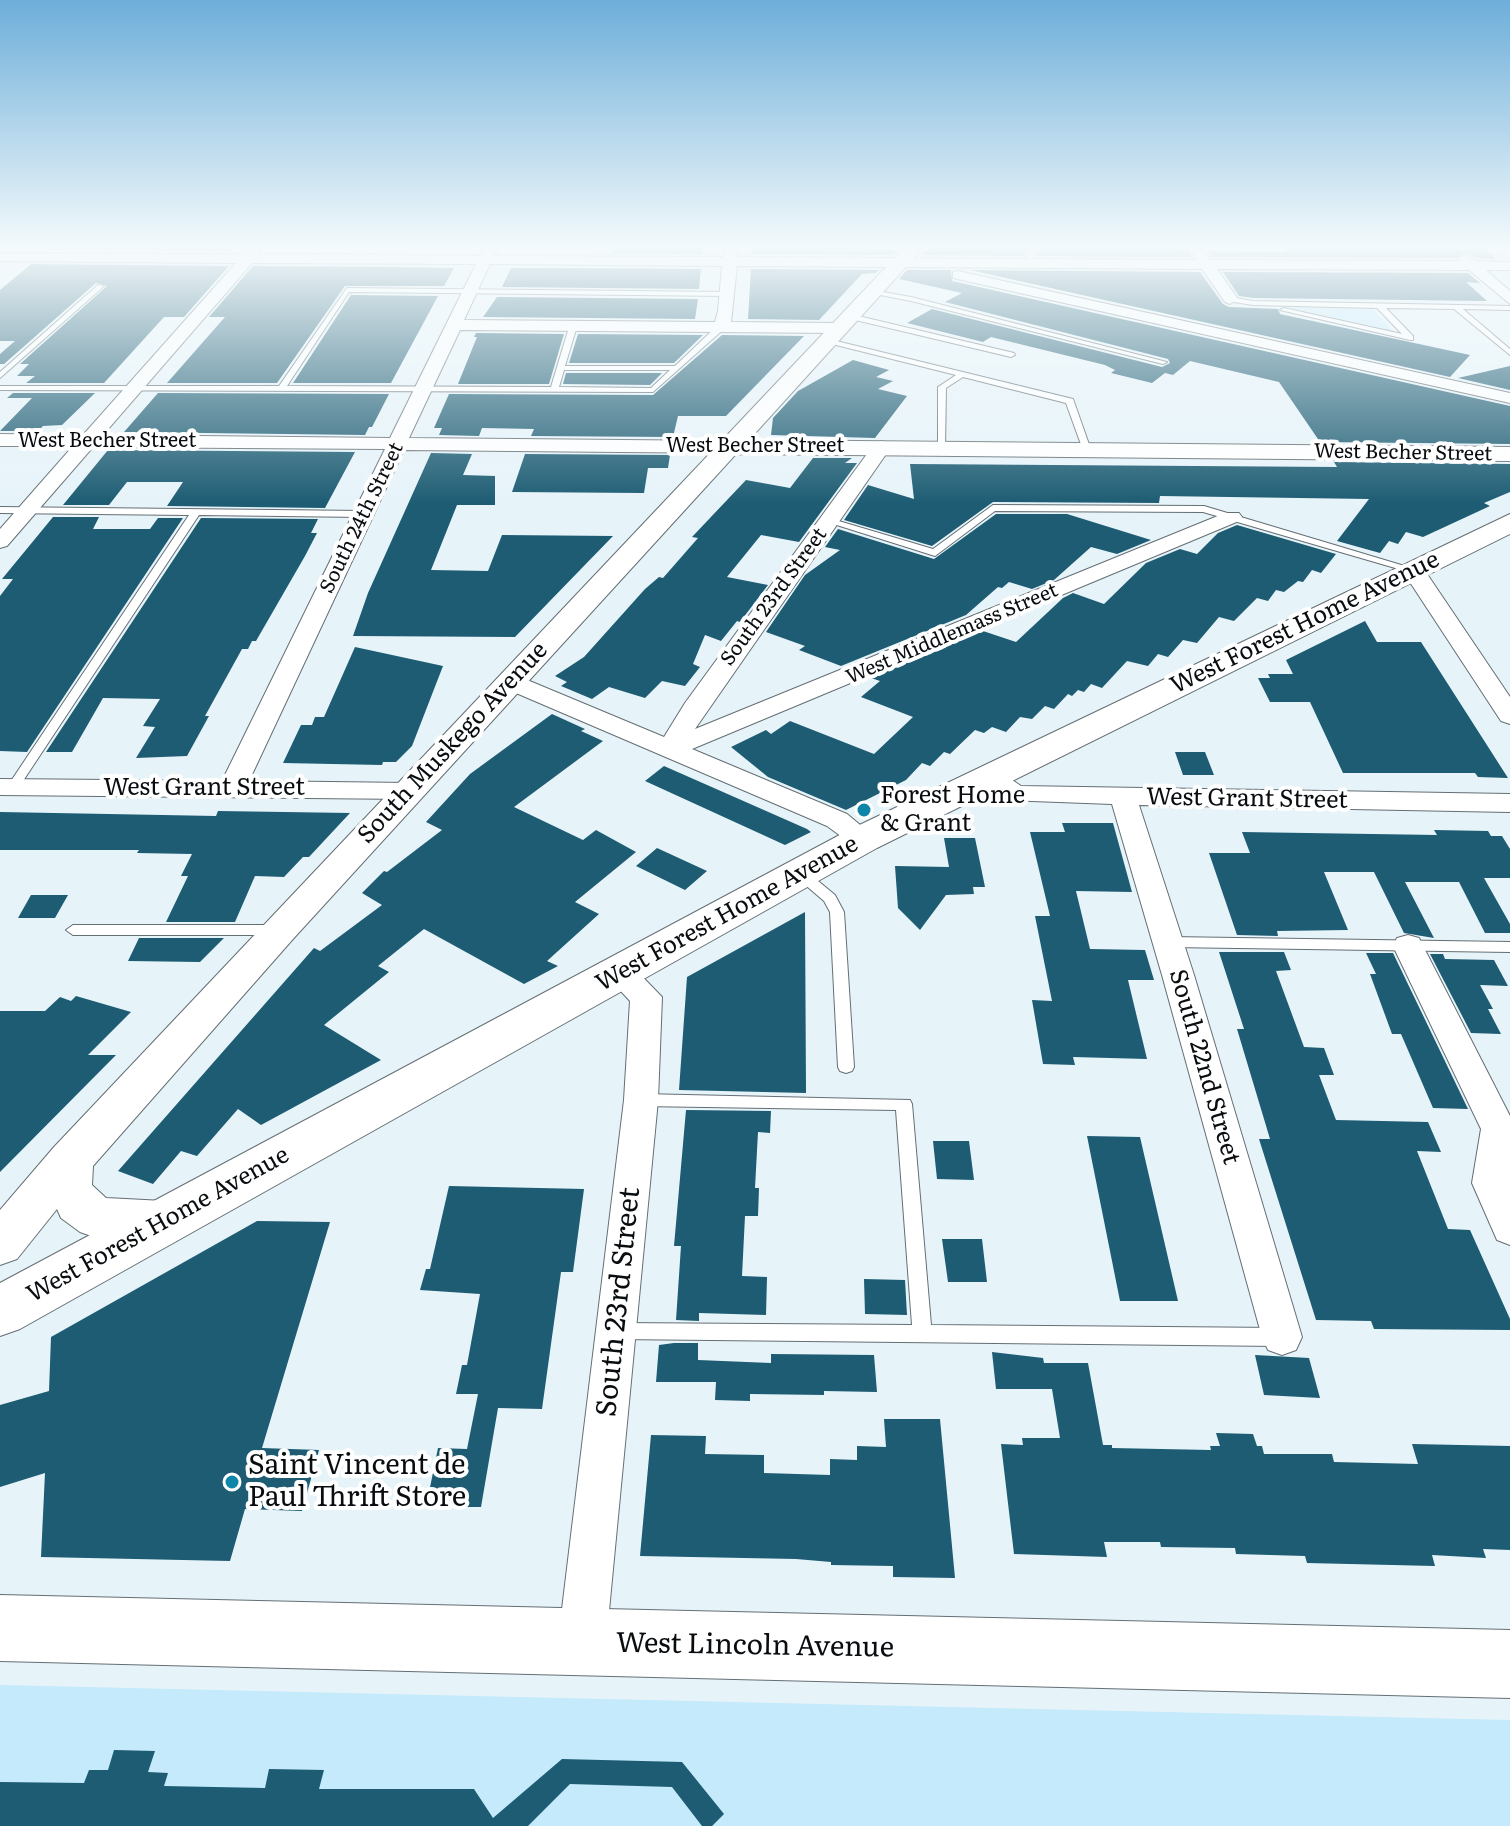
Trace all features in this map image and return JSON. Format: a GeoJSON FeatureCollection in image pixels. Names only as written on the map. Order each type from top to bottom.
{"type":"FeatureCollection","features":[{"type":"Feature","properties":{"kind":"main road","name":"West Forest Home Avenue"},"geometry":{"type":"LineString","coordinates":[[0,1311],[863,839],[1510,523]]}},
{"type":"Feature","properties":{"kind":"main road","name":"West Lincoln Avenue"},"geometry":{"type":"LineString","coordinates":[[0,1628],[1510,1664]]}},
{"type":"Feature","properties":{"kind":"street"},"geometry":{"type":"LineString","coordinates":[[0,542],[183,333]]}},
{"type":"Feature","properties":{"kind":"street","name":"South 24th Street"},"geometry":{"type":"LineString","coordinates":[[232,788],[399,444],[449,333]]}},
{"type":"Feature","properties":{"kind":"street","name":"South Muskego Avenue"},"geometry":{"type":"LineString","coordinates":[[5,1229],[833,333]]}},
{"type":"Feature","properties":{"kind":"street"},"geometry":{"type":"LineString","coordinates":[[1219,333],[1510,398]]}},
{"type":"Feature","properties":{"kind":"street","name":"West Becher Street"},"geometry":{"type":"LineString","coordinates":[[0,440],[1510,454]]}},
{"type":"Feature","properties":{"kind":"street","name":"South 23rd Street"},"geometry":{"type":"LineString","coordinates":[[671,748],[694,708],[882,447]]}},
{"type":"Feature","properties":{"kind":"street","name":"West Middlemass Street"},"geometry":{"type":"LineString","coordinates":[[671,748],[1232,517]]}},
{"type":"Feature","properties":{"kind":"street"},"geometry":{"type":"LineString","coordinates":[[1413,570],[1510,716]]}},
{"type":"Feature","properties":{"kind":"street"},"geometry":{"type":"LineString","coordinates":[[511,682],[837,820],[863,839]]}},
{"type":"Feature","properties":{"kind":"street","name":"West Grant Street"},"geometry":{"type":"LineString","coordinates":[[990,777],[1015,794],[1510,803]]}},
{"type":"Feature","properties":{"kind":"street","name":"West Grant Street"},"geometry":{"type":"LineString","coordinates":[[6,787],[409,791]]}},
{"type":"Feature","properties":{"kind":"street","name":"South 22nd Street"},"geometry":{"type":"LineString","coordinates":[[1123,797],[1169,942],[1282,1337]]}},
{"type":"Feature","properties":{"kind":"street"},"geometry":{"type":"LineString","coordinates":[[1408,946],[1499,1129],[1490,1183],[1510,1229]]}},
{"type":"Feature","properties":{"kind":"street","name":"South 23rd Street"},"geometry":{"type":"LineString","coordinates":[[582,1642],[641,1100],[646,997],[620,973]]}},
{"type":"Feature","properties":{"kind":"street"},"geometry":{"type":"LineString","coordinates":[[70,1160],[69,1186],[78,1204],[97,1218],[164,1221]]}},
{"type":"Feature","properties":{"kind":"lane"},"geometry":{"type":"LineString","coordinates":[[0,376],[48,333]]}},
{"type":"Feature","properties":{"kind":"lane"},"geometry":{"type":"LineString","coordinates":[[281,390],[318,333]]}},
{"type":"Feature","properties":{"kind":"lane"},"geometry":{"type":"LineString","coordinates":[[554,390],[571,333]]}},
{"type":"Feature","properties":{"kind":"lane"},"geometry":{"type":"LineString","coordinates":[[0,388],[653,390],[714,333]]}},
{"type":"Feature","properties":{"kind":"lane"},"geometry":{"type":"LineString","coordinates":[[852,333],[962,374],[1070,401],[1087,450]]}},
{"type":"Feature","properties":{"kind":"lane"},"geometry":{"type":"LineString","coordinates":[[871,333],[1011,355]]}},
{"type":"Feature","properties":{"kind":"lane"},"geometry":{"type":"LineString","coordinates":[[1049,333],[1163,362]]}},
{"type":"Feature","properties":{"kind":"lane"},"geometry":{"type":"LineString","coordinates":[[1389,333],[1410,338],[1406,333]]}},
{"type":"Feature","properties":{"kind":"lane"},"geometry":{"type":"LineString","coordinates":[[1487,333],[1510,353]]}},
{"type":"Feature","properties":{"kind":"lane"},"geometry":{"type":"LineString","coordinates":[[560,368],[677,368]]}},
{"type":"Feature","properties":{"kind":"lane"},"geometry":{"type":"LineString","coordinates":[[941,448],[942,387],[962,374]]}},
{"type":"Feature","properties":{"kind":"lane"},"geometry":{"type":"LineString","coordinates":[[829,521],[935,553],[993,508],[1204,509],[1413,570]]}},
{"type":"Feature","properties":{"kind":"lane"},"geometry":{"type":"LineString","coordinates":[[0,510],[364,514]]}},
{"type":"Feature","properties":{"kind":"lane"},"geometry":{"type":"LineString","coordinates":[[6,787],[196,512]]}},
{"type":"Feature","properties":{"kind":"lane"},"geometry":{"type":"LineString","coordinates":[[801,873],[830,898],[837,912],[846,1067]]}},
{"type":"Feature","properties":{"kind":"lane"},"geometry":{"type":"LineString","coordinates":[[73,930],[279,930]]}},
{"type":"Feature","properties":{"kind":"lane"},"geometry":{"type":"LineString","coordinates":[[1169,942],[1510,947]]}},
{"type":"Feature","properties":{"kind":"lane"},"geometry":{"type":"LineString","coordinates":[[641,1100],[904,1104],[922,1335]]}},
{"type":"Feature","properties":{"kind":"lane"},"geometry":{"type":"LineString","coordinates":[[616,1331],[1282,1337]]}},
{"type":"Feature","properties":{"kind":"shaded area"},"geometry":{"type":"Polygon","coordinates":[[[0,1685],[1510,1720],[1510,1826],[0,1826],[0,1685]]]}},
{"type":"Feature","properties":{"kind":"building"},"geometry":{"type":"Polygon","coordinates":[[[0,333],[39,333],[4,364],[0,364],[0,354],[15,341],[0,341],[0,333]]]}},
{"type":"Feature","properties":{"kind":"building"},"geometry":{"type":"Polygon","coordinates":[[[54,333],[149,333],[104,383],[26,383],[35,376],[17,376],[29,364],[20,364],[54,333]]]}},
{"type":"Feature","properties":{"kind":"building"},"geometry":{"type":"Polygon","coordinates":[[[211,333],[312,333],[277,383],[167,383],[211,333]]]}},
{"type":"Feature","properties":{"kind":"building"},"geometry":{"type":"Polygon","coordinates":[[[326,333],[418,333],[391,383],[293,383],[326,333]]]}},
{"type":"Feature","properties":{"kind":"building"},"geometry":{"type":"Polygon","coordinates":[[[476,333],[564,334],[549,384],[458,384],[477,337],[474,337],[476,333]]]}},
{"type":"Feature","properties":{"kind":"building"},"geometry":{"type":"Polygon","coordinates":[[[948,333],[1028,333],[1162,367],[1170,363],[1168,359],[1067,333],[1185,333],[1510,406],[1510,444],[1320,442],[1279,382],[1190,361],[1173,375],[1165,373],[1152,383],[1111,373],[1115,370],[1105,365],[991,337],[983,342],[948,333]]]}},
{"type":"Feature","properties":{"kind":"building"},"geometry":{"type":"Polygon","coordinates":[[[1254,333],[1369,333],[1470,355],[1450,377],[1254,333]]]}},
{"type":"Feature","properties":{"kind":"building"},"geometry":{"type":"Polygon","coordinates":[[[578,334],[703,335],[674,363],[569,363],[578,334]]]}},
{"type":"Feature","properties":{"kind":"building"},"geometry":{"type":"Polygon","coordinates":[[[722,335],[804,336],[726,416],[678,416],[673,437],[531,436],[534,429],[482,428],[479,436],[439,435],[442,428],[434,428],[449,394],[653,395],[722,335]]]}},
{"type":"Feature","properties":{"kind":"building"},"geometry":{"type":"Polygon","coordinates":[[[853,360],[889,370],[876,377],[893,381],[878,389],[907,396],[875,438],[771,435],[773,418],[798,391],[853,360]]]}},
{"type":"Feature","properties":{"kind":"building"},"geometry":{"type":"Polygon","coordinates":[[[1510,366],[1510,390],[1458,378],[1510,366]]]}},
{"type":"Feature","properties":{"kind":"building"},"geometry":{"type":"Polygon","coordinates":[[[566,373],[662,373],[650,385],[563,384],[566,373]]]}},
{"type":"Feature","properties":{"kind":"building"},"geometry":{"type":"Polygon","coordinates":[[[13,393],[95,393],[62,425],[43,426],[38,431],[0,431],[32,398],[7,398],[13,393]]]}},
{"type":"Feature","properties":{"kind":"building"},"geometry":{"type":"Polygon","coordinates":[[[158,393],[389,394],[365,435],[124,432],[158,393]]]}},
{"type":"Feature","properties":{"kind":"building"},"geometry":{"type":"Polygon","coordinates":[[[108,450],[355,452],[325,508],[167,506],[183,482],[127,482],[109,505],[63,505],[108,450]]]}},
{"type":"Feature","properties":{"kind":"building"},"geometry":{"type":"Polygon","coordinates":[[[431,453],[472,454],[463,475],[495,476],[495,505],[457,505],[431,570],[488,571],[502,535],[613,536],[515,637],[353,636],[368,593],[431,453]]]}},
{"type":"Feature","properties":{"kind":"building"},"geometry":{"type":"Polygon","coordinates":[[[525,454],[670,455],[668,468],[648,468],[644,493],[512,492],[525,454]]]}},
{"type":"Feature","properties":{"kind":"building"},"geometry":{"type":"Polygon","coordinates":[[[813,458],[852,458],[845,463],[857,463],[799,542],[761,535],[727,577],[768,585],[721,641],[705,635],[693,664],[700,667],[685,686],[662,681],[645,698],[609,687],[592,699],[561,686],[567,682],[555,676],[584,657],[645,589],[659,577],[663,578],[698,538],[692,537],[746,480],[790,488],[813,458]]]}},
{"type":"Feature","properties":{"kind":"building"},"geometry":{"type":"Polygon","coordinates":[[[1334,462],[1510,464],[1510,492],[1484,503],[1490,506],[1423,537],[1406,532],[1398,544],[1389,541],[1380,553],[1337,541],[1369,499],[1160,496],[1159,503],[993,502],[932,546],[844,520],[868,485],[914,499],[910,464],[1337,467],[1334,462]]]}},
{"type":"Feature","properties":{"kind":"building"},"geometry":{"type":"Polygon","coordinates":[[[996,514],[1067,514],[1151,540],[1117,554],[1091,547],[1054,580],[1032,589],[1009,582],[1002,588],[998,587],[966,615],[841,666],[799,650],[805,646],[766,632],[805,575],[840,550],[825,547],[838,529],[934,559],[996,514]]]}},
{"type":"Feature","properties":{"kind":"building"},"geometry":{"type":"Polygon","coordinates":[[[53,517],[99,517],[93,529],[150,529],[158,518],[183,518],[27,752],[0,751],[0,596],[13,579],[2,579],[53,517]]]}},
{"type":"Feature","properties":{"kind":"building"},"geometry":{"type":"Polygon","coordinates":[[[201,518],[318,519],[311,533],[317,533],[305,556],[256,641],[252,641],[248,649],[242,649],[187,756],[136,758],[155,727],[143,726],[160,699],[103,698],[72,752],[46,752],[201,518]]]}},
{"type":"Feature","properties":{"kind":"building"},"geometry":{"type":"Polygon","coordinates":[[[1237,525],[1336,554],[1321,573],[1312,570],[1303,582],[1298,581],[1284,592],[1276,590],[1268,601],[1257,598],[1234,621],[1219,617],[1197,643],[1183,640],[1168,657],[1158,654],[1148,666],[1127,661],[1102,688],[1091,684],[1084,692],[1078,690],[1072,696],[1068,694],[1054,709],[1045,706],[1032,719],[1020,717],[1006,732],[992,727],[984,733],[975,730],[950,754],[944,752],[930,766],[922,763],[906,780],[846,810],[768,777],[731,747],[766,730],[771,734],[790,721],[874,754],[913,717],[861,697],[880,681],[871,678],[983,631],[1016,642],[1063,598],[1073,593],[1104,604],[1146,563],[1180,549],[1197,554],[1218,533],[1237,525]]]}},
{"type":"Feature","properties":{"kind":"building"},"geometry":{"type":"Polygon","coordinates":[[[1365,621],[1377,642],[1421,642],[1508,778],[1478,777],[1475,773],[1343,773],[1310,702],[1270,702],[1258,678],[1270,678],[1268,674],[1293,674],[1286,660],[1365,621]]]}},
{"type":"Feature","properties":{"kind":"building"},"geometry":{"type":"Polygon","coordinates":[[[355,647],[443,666],[412,746],[396,762],[383,762],[382,765],[283,763],[301,725],[312,725],[315,717],[324,717],[355,647]]]}},
{"type":"Feature","properties":{"kind":"building"},"geometry":{"type":"Polygon","coordinates":[[[552,714],[603,741],[514,807],[583,840],[596,830],[636,852],[575,902],[599,914],[547,961],[558,966],[524,984],[424,929],[378,966],[389,972],[324,1025],[381,1060],[261,1125],[238,1109],[197,1156],[181,1151],[153,1184],[118,1171],[314,948],[320,951],[382,905],[362,893],[384,871],[387,872],[442,830],[426,822],[470,774],[552,714]]]}},
{"type":"Feature","properties":{"kind":"building"},"geometry":{"type":"Polygon","coordinates":[[[1175,752],[1205,752],[1214,775],[1183,775],[1175,752]]]}},
{"type":"Feature","properties":{"kind":"building"},"geometry":{"type":"Polygon","coordinates":[[[664,766],[811,832],[785,845],[645,781],[664,766]]]}},
{"type":"Feature","properties":{"kind":"building"},"geometry":{"type":"Polygon","coordinates":[[[218,811],[350,813],[309,857],[303,857],[284,877],[255,876],[235,922],[166,922],[188,876],[181,876],[192,854],[137,853],[139,850],[0,850],[0,812],[216,816],[218,811]]]}},
{"type":"Feature","properties":{"kind":"building"},"geometry":{"type":"Polygon","coordinates":[[[1062,823],[1113,823],[1132,892],[1076,891],[1090,949],[1145,950],[1154,980],[1128,980],[1147,1059],[1073,1057],[1075,1065],[1043,1064],[1032,1000],[1052,1001],[1035,916],[1050,916],[1030,832],[1065,832],[1062,823]]]}},
{"type":"Feature","properties":{"kind":"building"},"geometry":{"type":"Polygon","coordinates":[[[1434,830],[1488,831],[1491,836],[1502,836],[1510,849],[1510,878],[1484,878],[1510,924],[1510,933],[1485,933],[1459,882],[1405,882],[1434,938],[1404,933],[1374,872],[1324,872],[1348,930],[1277,931],[1278,936],[1237,935],[1209,853],[1250,853],[1242,832],[1437,835],[1434,830]]]}},
{"type":"Feature","properties":{"kind":"building"},"geometry":{"type":"Polygon","coordinates":[[[944,838],[975,838],[985,887],[973,887],[974,894],[946,895],[920,930],[898,908],[895,866],[949,867],[944,838]]]}},
{"type":"Feature","properties":{"kind":"building"},"geometry":{"type":"Polygon","coordinates":[[[657,848],[707,871],[685,890],[636,866],[657,848]]]}},
{"type":"Feature","properties":{"kind":"building"},"geometry":{"type":"Polygon","coordinates":[[[31,895],[68,895],[55,918],[18,918],[31,895]]]}},
{"type":"Feature","properties":{"kind":"building"},"geometry":{"type":"Polygon","coordinates":[[[805,912],[806,1093],[679,1090],[687,977],[805,912]]]}},
{"type":"Feature","properties":{"kind":"building"},"geometry":{"type":"Polygon","coordinates":[[[139,938],[224,938],[200,962],[128,961],[139,938]]]}},
{"type":"Feature","properties":{"kind":"building"},"geometry":{"type":"Polygon","coordinates":[[[1219,952],[1284,952],[1291,970],[1276,971],[1304,1047],[1324,1048],[1334,1075],[1319,1075],[1336,1120],[1428,1122],[1441,1152],[1417,1151],[1448,1229],[1470,1230],[1510,1319],[1510,1330],[1374,1329],[1371,1321],[1316,1320],[1259,1139],[1270,1139],[1237,1029],[1244,1029],[1219,952]]]}},
{"type":"Feature","properties":{"kind":"building"},"geometry":{"type":"Polygon","coordinates":[[[1366,953],[1393,953],[1468,1109],[1433,1108],[1401,1034],[1392,1034],[1370,974],[1376,974],[1366,953]]]}},
{"type":"Feature","properties":{"kind":"building"},"geometry":{"type":"Polygon","coordinates":[[[1430,954],[1443,954],[1445,959],[1494,960],[1508,986],[1480,985],[1493,1009],[1488,1009],[1501,1034],[1471,1033],[1430,954]]]}},
{"type":"Feature","properties":{"kind":"building"},"geometry":{"type":"Polygon","coordinates":[[[76,996],[131,1012],[88,1055],[116,1055],[0,1172],[0,1011],[45,1011],[60,997],[71,1001],[76,996]]]}},
{"type":"Feature","properties":{"kind":"building"},"geometry":{"type":"Polygon","coordinates":[[[686,1110],[771,1111],[770,1133],[758,1132],[755,1188],[759,1188],[758,1216],[745,1216],[742,1276],[767,1277],[766,1315],[699,1313],[699,1321],[676,1320],[681,1246],[674,1246],[686,1110]]]}},
{"type":"Feature","properties":{"kind":"building"},"geometry":{"type":"Polygon","coordinates":[[[1087,1136],[1140,1137],[1178,1301],[1120,1301],[1087,1136]]]}},
{"type":"Feature","properties":{"kind":"building"},"geometry":{"type":"Polygon","coordinates":[[[933,1141],[969,1141],[974,1180],[937,1179],[933,1141]]]}},
{"type":"Feature","properties":{"kind":"building"},"geometry":{"type":"Polygon","coordinates":[[[449,1186],[584,1189],[573,1272],[561,1272],[542,1409],[498,1408],[481,1507],[426,1507],[438,1448],[467,1449],[478,1394],[456,1394],[462,1365],[467,1365],[480,1294],[420,1290],[426,1269],[430,1269],[449,1186]]]}},
{"type":"Feature","properties":{"kind":"building"},"geometry":{"type":"Polygon","coordinates":[[[257,1221],[330,1222],[262,1448],[319,1450],[302,1511],[245,1509],[230,1561],[41,1557],[45,1473],[0,1487],[0,1405],[49,1391],[51,1337],[257,1221]]]}},
{"type":"Feature","properties":{"kind":"building"},"geometry":{"type":"Polygon","coordinates":[[[942,1239],[982,1239],[987,1282],[948,1282],[942,1239]]]}},
{"type":"Feature","properties":{"kind":"building"},"geometry":{"type":"Polygon","coordinates":[[[864,1279],[905,1280],[907,1315],[865,1314],[864,1279]]]}},
{"type":"Feature","properties":{"kind":"building"},"geometry":{"type":"Polygon","coordinates":[[[698,1343],[698,1360],[771,1363],[771,1354],[874,1355],[877,1392],[750,1394],[750,1401],[715,1400],[716,1382],[656,1382],[659,1345],[698,1343]]]}},
{"type":"Feature","properties":{"kind":"building"},"geometry":{"type":"Polygon","coordinates":[[[992,1352],[1043,1358],[1044,1363],[1088,1363],[1103,1445],[1112,1445],[1112,1448],[1211,1450],[1210,1446],[1220,1446],[1216,1433],[1253,1434],[1264,1454],[1332,1454],[1334,1462],[1418,1464],[1412,1444],[1510,1446],[1510,1550],[1483,1549],[1486,1558],[1432,1555],[1435,1566],[1307,1563],[1305,1556],[1236,1554],[1235,1548],[1161,1547],[1160,1542],[1104,1542],[1107,1557],[1014,1554],[1001,1444],[1023,1445],[1022,1438],[1060,1438],[1052,1389],[996,1389],[992,1352]]]}},
{"type":"Feature","properties":{"kind":"building"},"geometry":{"type":"Polygon","coordinates":[[[1255,1355],[1309,1358],[1320,1398],[1264,1395],[1255,1355]]]}},
{"type":"Feature","properties":{"kind":"building"},"geometry":{"type":"Polygon","coordinates":[[[884,1419],[940,1419],[955,1578],[893,1577],[893,1566],[831,1565],[831,1562],[796,1559],[640,1556],[651,1435],[706,1436],[705,1454],[764,1455],[764,1473],[830,1475],[830,1459],[857,1460],[857,1446],[886,1447],[884,1419]]]}},
{"type":"Feature","properties":{"kind":"building"},"geometry":{"type":"Polygon","coordinates":[[[114,1750],[155,1751],[148,1772],[168,1773],[164,1786],[265,1788],[269,1769],[324,1770],[319,1789],[474,1789],[493,1818],[562,1759],[682,1762],[724,1814],[712,1826],[702,1826],[672,1787],[570,1784],[528,1826],[0,1826],[0,1782],[84,1783],[89,1770],[108,1770],[114,1750]]]}},
{"type":"Feature","properties":{"kind":"place","name":"Forest Home & Grant"},"geometry":{"type":"Point","coordinates":[864,810]}},
{"type":"Feature","properties":{"kind":"place","name":"Saint Vincent de Paul Thrift Store"},"geometry":{"type":"Point","coordinates":[232,1482]}}]}
